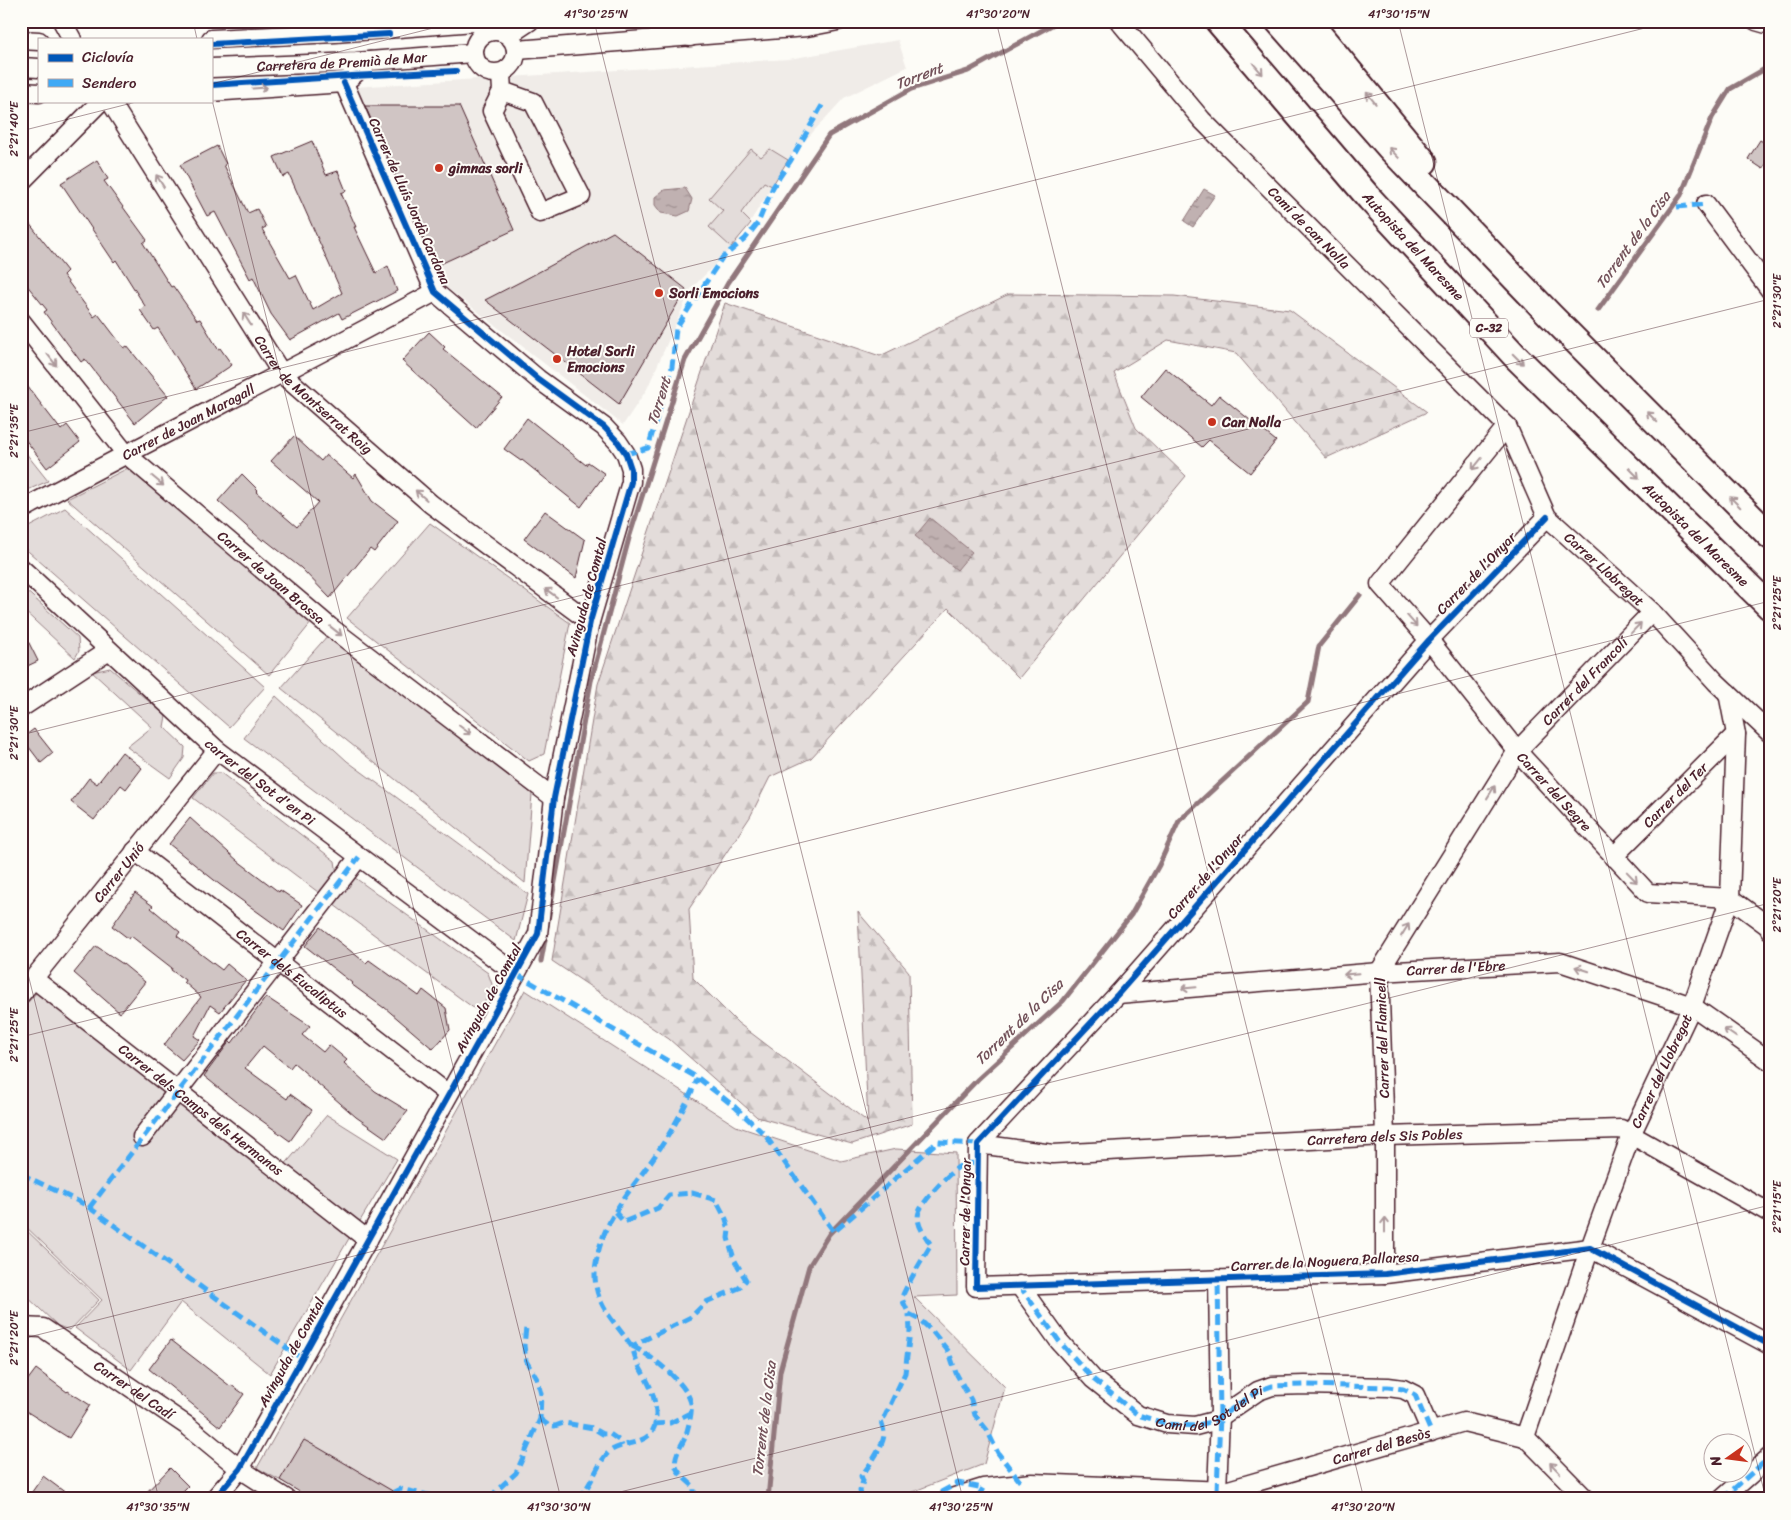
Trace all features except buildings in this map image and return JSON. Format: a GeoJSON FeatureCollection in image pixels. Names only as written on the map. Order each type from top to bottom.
{"type":"FeatureCollection","features":[{"type":"Feature","properties":{"kind":"highway"},"geometry":{"type":"LineString","coordinates":[[1278,21],[1389,147],[1550,315],[1770,536]]}},
{"type":"Feature","properties":{"kind":"highway"},"geometry":{"type":"LineString","coordinates":[[1308,21],[1550,315]]}},
{"type":"Feature","properties":{"kind":"highway","name":"Autopista del Maresme"},"geometry":{"type":"LineString","coordinates":[[1220,25],[1370,199],[1516,357],[1770,607]]}},
{"type":"Feature","properties":{"kind":"street"},"geometry":{"type":"LineString","coordinates":[[62,21],[71,38]]}},
{"type":"Feature","properties":{"kind":"street"},"geometry":{"type":"LineString","coordinates":[[507,34],[530,21]]}},
{"type":"Feature","properties":{"kind":"street"},"geometry":{"type":"LineString","coordinates":[[517,50],[686,29],[807,27],[838,21]]}},
{"type":"Feature","properties":{"kind":"street","name":"Camí de can Nolla"},"geometry":{"type":"LineString","coordinates":[[1119,21],[1202,120],[1507,426]]}},
{"type":"Feature","properties":{"kind":"street"},"geometry":{"type":"LineString","coordinates":[[1756,21],[1770,25]]}},
{"type":"Feature","properties":{"kind":"street"},"geometry":{"type":"LineString","coordinates":[[212,39],[331,27],[464,23],[484,29],[488,32],[498,31],[507,34],[514,41],[517,50],[515,62],[507,70],[502,82],[492,111],[540,212],[581,196],[533,102],[502,82],[486,72],[477,64],[474,54],[475,44],[484,29]]}},
{"type":"Feature","properties":{"kind":"street"},"geometry":{"type":"LineString","coordinates":[[21,40],[38,41]]}},
{"type":"Feature","properties":{"kind":"street","name":"Carretera de Premià de Mar"},"geometry":{"type":"LineString","coordinates":[[212,68],[474,54]]}},
{"type":"Feature","properties":{"kind":"street"},"geometry":{"type":"LineString","coordinates":[[212,92],[344,83],[370,61]]}},
{"type":"Feature","properties":{"kind":"street"},"geometry":{"type":"LineString","coordinates":[[21,67],[38,68]]}},
{"type":"Feature","properties":{"kind":"street","name":"Carrer de Lluís Jordà Cardona"},"geometry":{"type":"LineString","coordinates":[[344,83],[435,292],[538,379],[604,427],[626,454]]}},
{"type":"Feature","properties":{"kind":"street"},"geometry":{"type":"LineString","coordinates":[[21,92],[38,93]]}},
{"type":"Feature","properties":{"kind":"street"},"geometry":{"type":"LineString","coordinates":[[21,182],[100,102]]}},
{"type":"Feature","properties":{"kind":"street","name":"Carrer de Montserrat Roig"},"geometry":{"type":"LineString","coordinates":[[111,102],[282,374],[431,504],[590,622]]}},
{"type":"Feature","properties":{"kind":"street"},"geometry":{"type":"LineString","coordinates":[[1706,204],[1770,290]]}},
{"type":"Feature","properties":{"kind":"street","name":"Carrer de Joan Maragall"},"geometry":{"type":"LineString","coordinates":[[21,510],[435,292]]}},
{"type":"Feature","properties":{"kind":"street","name":"Carrer de Joan Brossa"},"geometry":{"type":"LineString","coordinates":[[21,321],[126,454],[330,627],[554,798]]}},
{"type":"Feature","properties":{"kind":"street","name":"Carrer Llobregat"},"geometry":{"type":"LineString","coordinates":[[1507,426],[1547,517],[1652,612],[1728,693],[1770,733]]}},
{"type":"Feature","properties":{"kind":"street","name":"Carrer del Segre"},"geometry":{"type":"LineString","coordinates":[[1507,426],[1380,584],[1429,640],[1517,751],[1648,893],[1730,898]]}},
{"type":"Feature","properties":{"kind":"street","name":"Avinguda de Comtal"},"geometry":{"type":"LineString","coordinates":[[214,1499],[240,1469],[538,934],[554,798],[590,622],[631,482],[631,469],[626,454]]}},
{"type":"Feature","properties":{"kind":"street","name":"Carrer de l'Onyar"},"geometry":{"type":"LineString","coordinates":[[976,1287],[978,1144],[1118,994],[1429,640],[1547,517]]}},
{"type":"Feature","properties":{"kind":"street","name":"carrer del Sot d'en Pi"},"geometry":{"type":"LineString","coordinates":[[21,568],[217,750],[516,974]]}},
{"type":"Feature","properties":{"kind":"street","name":"Carrer del Francolí"},"geometry":{"type":"LineString","coordinates":[[1517,751],[1652,612]]}},
{"type":"Feature","properties":{"kind":"street"},"geometry":{"type":"LineString","coordinates":[[21,708],[109,650]]}},
{"type":"Feature","properties":{"kind":"street","name":"Carrer del Llobregat"},"geometry":{"type":"LineString","coordinates":[[1525,1437],[1631,1135],[1692,1006],[1730,898],[1736,734],[1728,693]]}},
{"type":"Feature","properties":{"kind":"street","name":"Carrer del Ter"},"geometry":{"type":"LineString","coordinates":[[1614,857],[1736,734]]}},
{"type":"Feature","properties":{"kind":"street","name":"Carrer Unió"},"geometry":{"type":"LineString","coordinates":[[21,994],[217,750]]}},
{"type":"Feature","properties":{"kind":"street","name":"Carrer del Flamicell"},"geometry":{"type":"LineString","coordinates":[[1385,1274],[1385,1136],[1379,972],[1517,751]]}},
{"type":"Feature","properties":{"kind":"street","name":"Carrer dels Eucaliptus"},"geometry":{"type":"LineString","coordinates":[[136,851],[448,1094]]}},
{"type":"Feature","properties":{"kind":"street"},"geometry":{"type":"LineString","coordinates":[[142,1137],[359,857]]}},
{"type":"Feature","properties":{"kind":"street"},"geometry":{"type":"LineString","coordinates":[[1730,898],[1768,926],[1770,930]]}},
{"type":"Feature","properties":{"kind":"street","name":"Carrer de l'Ebre"},"geometry":{"type":"LineString","coordinates":[[1118,994],[1379,972],[1560,962],[1692,1006],[1770,1061]]}},
{"type":"Feature","properties":{"kind":"street","name":"Carrer dels Camps dels Hermanos"},"geometry":{"type":"LineString","coordinates":[[34,979],[368,1240]]}},
{"type":"Feature","properties":{"kind":"street","name":"Carretera dels Sis Pobles"},"geometry":{"type":"LineString","coordinates":[[978,1144],[1053,1154],[1385,1136],[1621,1128],[1770,1213]]}},
{"type":"Feature","properties":{"kind":"street"},"geometry":{"type":"LineString","coordinates":[[1590,1248],[1770,1345]]}},
{"type":"Feature","properties":{"kind":"street","name":"Carrer de la Noguera Pallaresa"},"geometry":{"type":"LineString","coordinates":[[976,1287],[1385,1274],[1590,1248]]}},
{"type":"Feature","properties":{"kind":"street"},"geometry":{"type":"LineString","coordinates":[[1217,1490],[1220,1416],[1218,1279]]}},
{"type":"Feature","properties":{"kind":"street","name":"Camí del Sot del Pi"},"geometry":{"type":"LineString","coordinates":[[1019,1286],[1059,1341],[1093,1379],[1138,1415],[1167,1424],[1195,1426],[1214,1421],[1258,1391],[1272,1386],[1305,1384],[1388,1387],[1403,1389],[1415,1395],[1431,1432]]}},
{"type":"Feature","properties":{"kind":"street","name":"Carrer del Cadí"},"geometry":{"type":"LineString","coordinates":[[21,1327],[43,1328],[189,1427],[240,1469],[287,1499]]}},
{"type":"Feature","properties":{"kind":"street","name":"Carrer del Besòs"},"geometry":{"type":"LineString","coordinates":[[948,1499],[983,1488],[1032,1483],[1217,1490],[1238,1493],[1464,1422],[1525,1437]]}},
{"type":"Feature","properties":{"kind":"street"},"geometry":{"type":"LineString","coordinates":[[1525,1437],[1586,1499]]}},
{"type":"Feature","properties":{"kind":"street"},"geometry":{"type":"LineString","coordinates":[[1722,1499],[1770,1458]]}},
{"type":"Feature","properties":{"kind":"shaded area"},"geometry":{"type":"Polygon","coordinates":[[[898,40],[907,67],[844,98],[791,156],[738,241],[691,289],[647,389],[623,425],[441,283],[354,87],[789,59],[898,40]]]}},
{"type":"Feature","properties":{"kind":"green space","name":"Sorli Emocions"},"geometry":{"type":"Polygon","coordinates":[[[751,149],[761,157],[770,149],[788,160],[772,186],[764,182],[741,213],[751,223],[731,247],[709,227],[723,211],[709,198],[751,149]]]}},
{"type":"Feature","properties":{"kind":"green space"},"geometry":{"type":"Polygon","coordinates":[[[1009,294],[1174,296],[1290,310],[1427,412],[1326,458],[1236,353],[1168,340],[1114,373],[1136,428],[1186,476],[1019,678],[948,608],[811,758],[770,777],[750,817],[689,909],[693,978],[738,1023],[868,1122],[858,912],[909,972],[912,1124],[852,1144],[757,1117],[669,1039],[552,961],[598,684],[725,303],[880,356],[1009,294]]]}},
{"type":"Feature","properties":{"kind":"green space"},"geometry":{"type":"Polygon","coordinates":[[[21,447],[48,481],[21,493],[21,447]]]}},
{"type":"Feature","properties":{"kind":"green space"},"geometry":{"type":"Polygon","coordinates":[[[128,468],[311,623],[269,675],[67,499],[128,468]]]}},
{"type":"Feature","properties":{"kind":"green space"},"geometry":{"type":"Polygon","coordinates":[[[65,508],[265,687],[229,727],[21,545],[21,531],[65,508]]]}},
{"type":"Feature","properties":{"kind":"green space"},"geometry":{"type":"Polygon","coordinates":[[[430,523],[570,623],[544,754],[529,761],[347,618],[430,523]]]}},
{"type":"Feature","properties":{"kind":"green space"},"geometry":{"type":"Polygon","coordinates":[[[21,586],[78,638],[79,651],[75,658],[21,608],[21,586]]]}},
{"type":"Feature","properties":{"kind":"green space"},"geometry":{"type":"Polygon","coordinates":[[[329,634],[532,794],[525,883],[281,688],[329,634]]]}},
{"type":"Feature","properties":{"kind":"green space"},"geometry":{"type":"Polygon","coordinates":[[[110,668],[166,716],[164,727],[185,747],[184,758],[170,778],[127,747],[152,727],[92,672],[110,668]]]}},
{"type":"Feature","properties":{"kind":"green space"},"geometry":{"type":"Polygon","coordinates":[[[276,696],[347,761],[528,894],[516,941],[244,738],[276,696]]]}},
{"type":"Feature","properties":{"kind":"green space"},"geometry":{"type":"Polygon","coordinates":[[[213,773],[221,773],[335,861],[337,874],[322,895],[193,798],[213,773]]]}},
{"type":"Feature","properties":{"kind":"green space"},"geometry":{"type":"Polygon","coordinates":[[[351,875],[488,973],[493,987],[479,1012],[330,902],[351,875]]]}},
{"type":"Feature","properties":{"kind":"green space"},"geometry":{"type":"Polygon","coordinates":[[[525,990],[736,1126],[841,1161],[896,1149],[956,1153],[957,1295],[914,1297],[1005,1387],[984,1464],[894,1499],[315,1499],[257,1468],[525,990]]]}},
{"type":"Feature","properties":{"kind":"green space"},"geometry":{"type":"Polygon","coordinates":[[[37,992],[351,1235],[270,1374],[181,1302],[131,1370],[75,1328],[102,1300],[21,1222],[21,1010],[37,992]]]}},
{"type":"Feature","properties":{"kind":"green space"},"geometry":{"type":"Polygon","coordinates":[[[327,1115],[397,1159],[357,1226],[283,1167],[327,1115]]]}},
{"type":"Feature","properties":{"kind":"green space"},"geometry":{"type":"Polygon","coordinates":[[[21,1225],[99,1300],[70,1330],[58,1326],[21,1291],[21,1225]]]}},
{"type":"Feature","properties":{"kind":"water"},"geometry":{"type":"Polygon","coordinates":[[[685,188],[692,199],[689,211],[678,216],[661,213],[655,205],[655,197],[664,190],[685,188]]]}},
{"type":"Feature","properties":{"kind":"water"},"geometry":{"type":"Polygon","coordinates":[[[1204,189],[1215,195],[1193,227],[1184,221],[1204,189]]]}},
{"type":"Feature","properties":{"kind":"water"},"geometry":{"type":"Polygon","coordinates":[[[930,518],[972,552],[957,570],[915,536],[930,518]]]}},
{"type":"Feature","properties":{"kind":"waterway","name":"Torrent"},"geometry":{"type":"LineString","coordinates":[[547,926],[591,681],[629,538],[685,360],[728,283],[829,135],[911,89],[968,71],[1059,21]]}},
{"type":"Feature","properties":{"kind":"waterway","name":"Torrent de la Cisa"},"geometry":{"type":"LineString","coordinates":[[1598,310],[1681,195],[1712,118],[1730,89],[1770,66]]}},
{"type":"Feature","properties":{"kind":"waterway","name":"Torrent de la Cisa"},"geometry":{"type":"LineString","coordinates":[[768,1499],[780,1371],[809,1266],[829,1234],[978,1079],[1063,1001],[1131,915],[1159,865],[1179,821],[1308,702],[1319,646],[1360,595]]}},
{"type":"Feature","properties":{"kind":"waterway","name":"Torrent"},"geometry":{"type":"LineString","coordinates":[[541,961],[546,934]]}},
{"type":"Feature","properties":{"kind":"marked path"},"geometry":{"type":"LineString","coordinates":[[626,454],[648,448],[672,367],[676,328],[722,258],[745,239],[758,223],[773,187],[791,160],[824,102]]}},
{"type":"Feature","properties":{"kind":"marked path"},"geometry":{"type":"LineString","coordinates":[[1677,207],[1706,204]]}},
{"type":"Feature","properties":{"kind":"marked path"},"geometry":{"type":"LineString","coordinates":[[89,1208],[359,857]]}},
{"type":"Feature","properties":{"kind":"marked path"},"geometry":{"type":"LineString","coordinates":[[516,974],[698,1078],[735,1107],[765,1135],[834,1232],[937,1142],[978,1144]]}},
{"type":"Feature","properties":{"kind":"marked path"},"geometry":{"type":"LineString","coordinates":[[578,1499],[607,1454],[617,1447],[641,1440],[651,1433],[654,1428],[656,1417],[651,1389],[631,1346],[602,1303],[596,1285],[595,1267],[600,1246],[613,1215],[665,1140],[698,1078]]}},
{"type":"Feature","properties":{"kind":"marked path"},"geometry":{"type":"LineString","coordinates":[[978,1163],[965,1164],[957,1168],[938,1186],[921,1207],[918,1221],[931,1245],[902,1298],[909,1314],[919,1319],[932,1331],[949,1352],[956,1373],[971,1400],[975,1415],[987,1430],[998,1453],[1022,1484]]}},
{"type":"Feature","properties":{"kind":"marked path"},"geometry":{"type":"LineString","coordinates":[[21,1174],[84,1204],[301,1358]]}},
{"type":"Feature","properties":{"kind":"marked path"},"geometry":{"type":"LineString","coordinates":[[615,1212],[624,1222],[658,1208],[669,1195],[692,1193],[716,1200],[726,1219],[729,1230],[728,1238],[734,1259],[746,1280],[739,1288],[706,1302],[691,1317],[632,1346]]}},
{"type":"Feature","properties":{"kind":"marked path"},"geometry":{"type":"LineString","coordinates":[[1217,1491],[1220,1416],[1218,1279]]}},
{"type":"Feature","properties":{"kind":"marked path"},"geometry":{"type":"LineString","coordinates":[[1019,1285],[1059,1341],[1093,1379],[1138,1415],[1167,1424],[1195,1426],[1214,1421],[1258,1391],[1272,1386],[1388,1387],[1403,1389],[1415,1395],[1431,1432]]}},
{"type":"Feature","properties":{"kind":"marked path"},"geometry":{"type":"LineString","coordinates":[[862,1499],[860,1491],[863,1481],[861,1476],[872,1462],[882,1443],[884,1433],[881,1421],[905,1373],[910,1331],[909,1314]]}},
{"type":"Feature","properties":{"kind":"marked path"},"geometry":{"type":"LineString","coordinates":[[490,1499],[516,1473],[540,1419],[541,1394],[537,1379],[526,1361],[524,1345],[526,1328]]}},
{"type":"Feature","properties":{"kind":"marked path"},"geometry":{"type":"LineString","coordinates":[[632,1346],[665,1369],[681,1385],[690,1400],[691,1413],[689,1424],[675,1463],[679,1473],[694,1487],[694,1496],[691,1499]]}},
{"type":"Feature","properties":{"kind":"marked path"},"geometry":{"type":"LineString","coordinates":[[654,1424],[670,1423],[690,1413]]}},
{"type":"Feature","properties":{"kind":"marked path"},"geometry":{"type":"LineString","coordinates":[[540,1419],[548,1425],[555,1426],[564,1423],[593,1428],[603,1434],[610,1434],[620,1441],[622,1446]]}},
{"type":"Feature","properties":{"kind":"marked path"},"geometry":{"type":"LineString","coordinates":[[1722,1499],[1770,1457]]}},
{"type":"Feature","properties":{"kind":"marked path"},"geometry":{"type":"LineString","coordinates":[[928,1499],[958,1483],[983,1488],[977,1499]]}},
{"type":"Feature","properties":{"kind":"marked path"},"geometry":{"type":"LineString","coordinates":[[380,1499],[400,1489],[438,1497],[438,1499]]}},
{"type":"Feature","properties":{"kind":"cycle path"},"geometry":{"type":"LineString","coordinates":[[212,44],[389,34]]}},
{"type":"Feature","properties":{"kind":"cycle path"},"geometry":{"type":"LineString","coordinates":[[212,85],[456,71]]}},
{"type":"Feature","properties":{"kind":"cycle path"},"geometry":{"type":"LineString","coordinates":[[214,1499],[240,1469],[538,934],[554,798],[590,622],[631,482],[631,469],[626,454],[604,427],[538,379],[435,292],[344,83]]}},
{"type":"Feature","properties":{"kind":"cycle path"},"geometry":{"type":"LineString","coordinates":[[1547,517],[1429,640],[1118,994],[978,1144],[976,1287],[1385,1274],[1590,1248],[1770,1345]]}},
{"type":"Feature","properties":{"kind":"place","name":"gimnas sorli"},"geometry":{"type":"Point","coordinates":[439,168]}},
{"type":"Feature","properties":{"kind":"place","name":"Sorli Emocions"},"geometry":{"type":"Point","coordinates":[659,293]}},
{"type":"Feature","properties":{"kind":"place","name":"Hotel Sorli Emocions"},"geometry":{"type":"Point","coordinates":[557,359]}},
{"type":"Feature","properties":{"kind":"place","name":"Can Nolla"},"geometry":{"type":"Point","coordinates":[1212,422]}}]}
